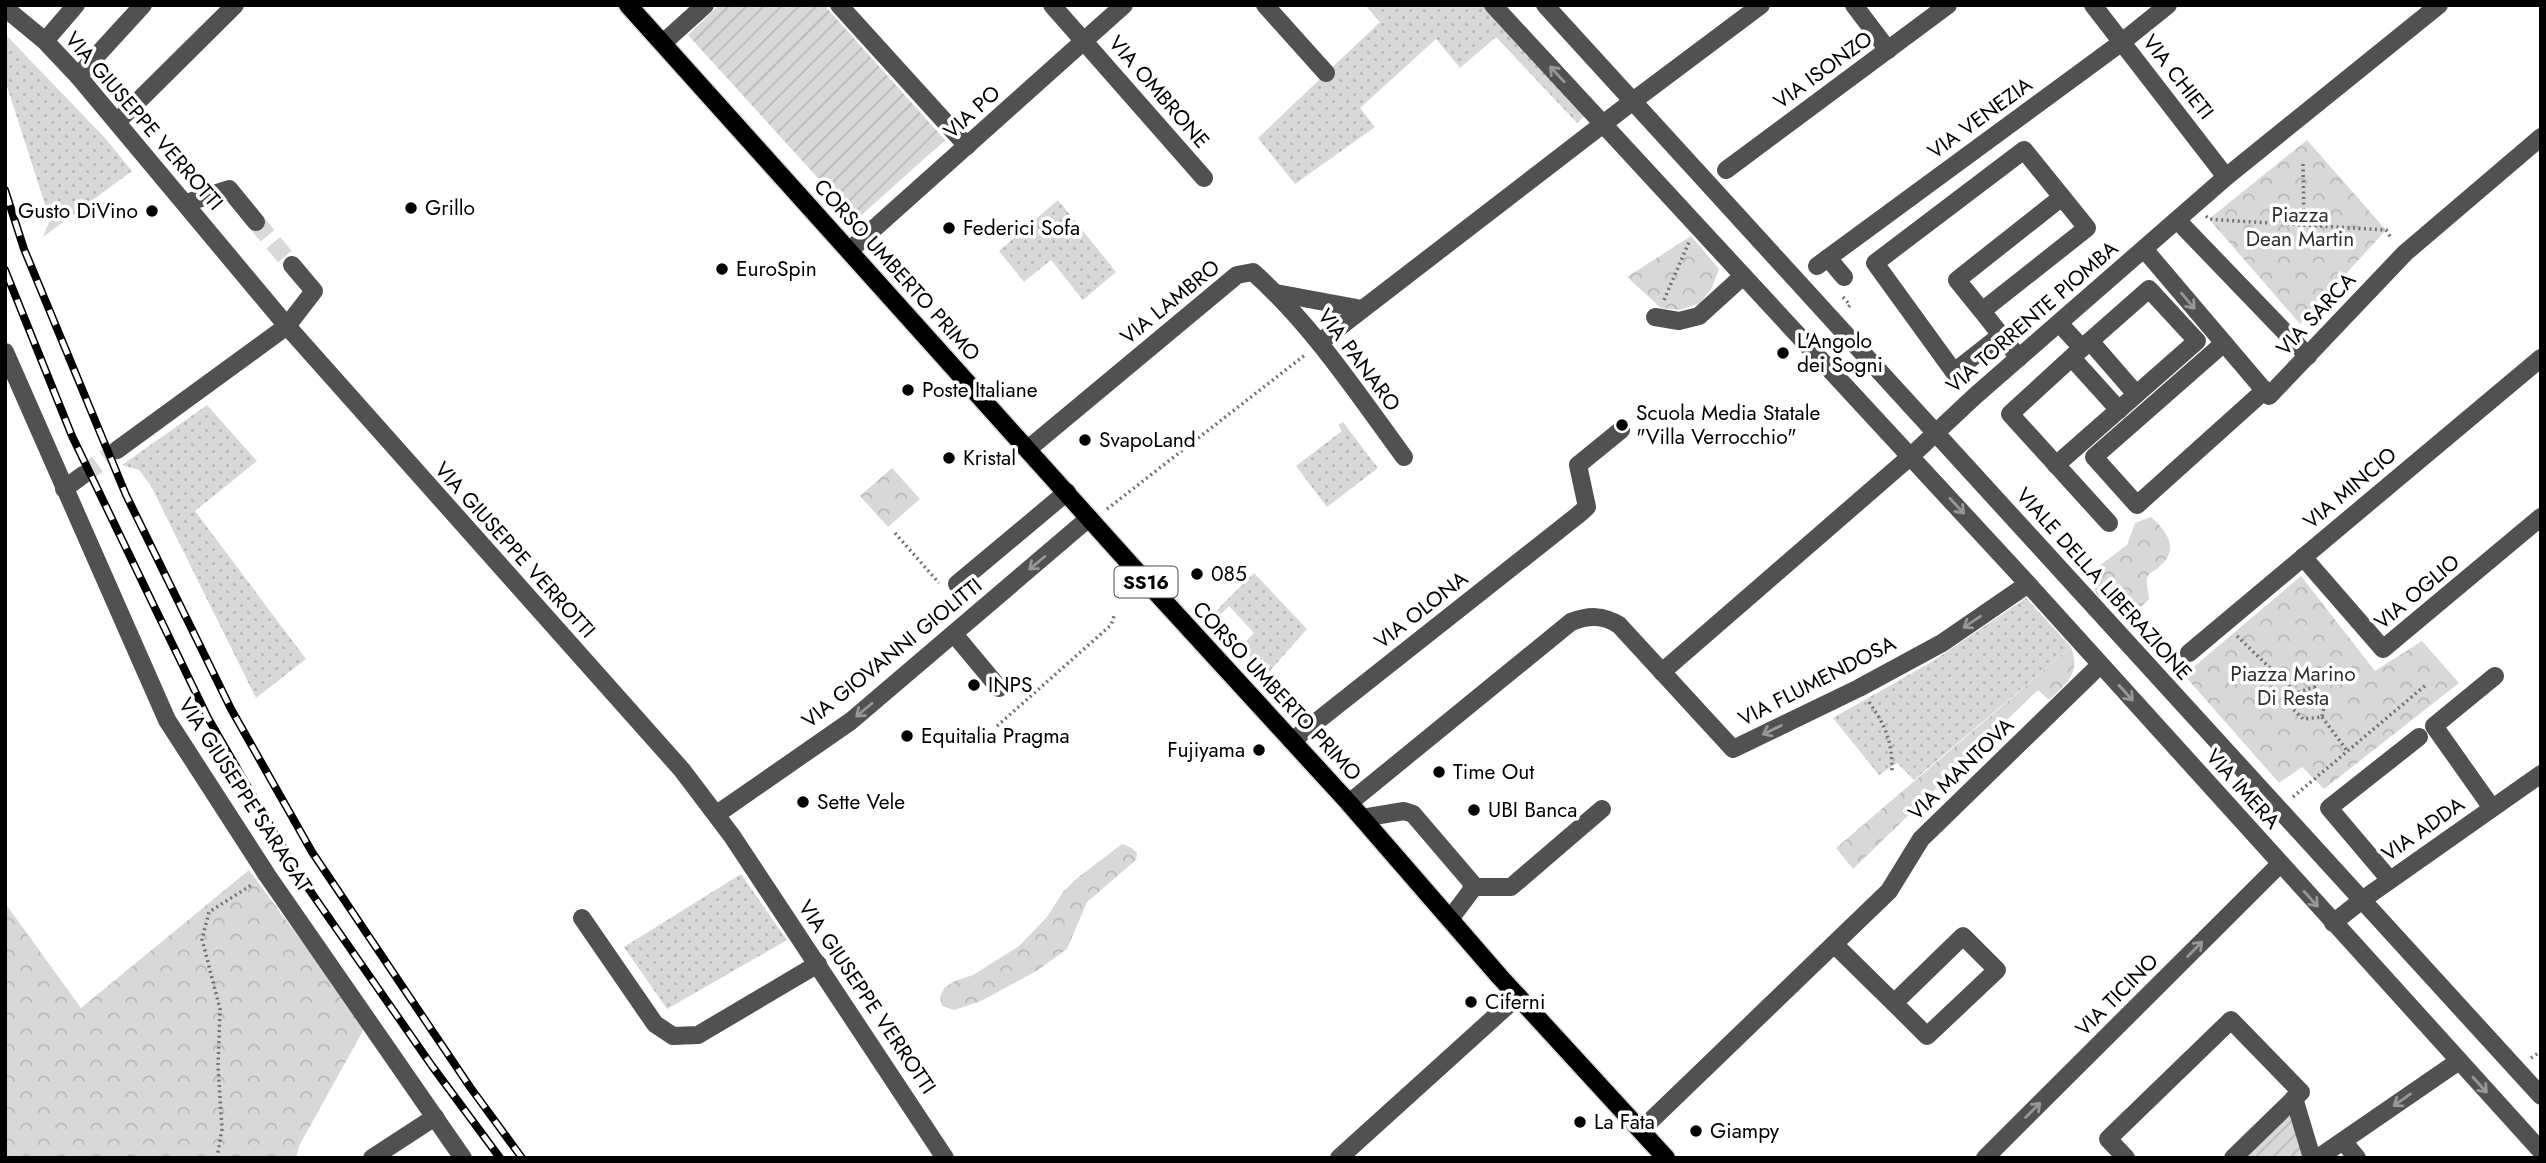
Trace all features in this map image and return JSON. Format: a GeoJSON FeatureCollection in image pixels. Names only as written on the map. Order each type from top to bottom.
{"type":"FeatureCollection","features":[{"type":"Feature","properties":{"kind":"main road","name":"CORSO UMBERTO PRIMO"},"geometry":{"type":"LineString","coordinates":[[628,5],[1666,1158]]}},
{"type":"Feature","properties":{"kind":"street"},"geometry":{"type":"LineString","coordinates":[[45,41],[76,5]]}},
{"type":"Feature","properties":{"kind":"street"},"geometry":{"type":"LineString","coordinates":[[78,76],[144,5]]}},
{"type":"Feature","properties":{"kind":"street"},"geometry":{"type":"LineString","coordinates":[[117,122],[235,5]]}},
{"type":"Feature","properties":{"kind":"street"},"geometry":{"type":"LineString","coordinates":[[663,43],[705,5]]}},
{"type":"Feature","properties":{"kind":"street"},"geometry":{"type":"LineString","coordinates":[[839,5],[967,146]]}},
{"type":"Feature","properties":{"kind":"street","name":"VIA OMBRONE"},"geometry":{"type":"LineString","coordinates":[[1052,5],[1204,178]]}},
{"type":"Feature","properties":{"kind":"street","name":"VIA PO"},"geometry":{"type":"LineString","coordinates":[[849,251],[1124,5]]}},
{"type":"Feature","properties":{"kind":"street"},"geometry":{"type":"LineString","coordinates":[[1265,5],[1326,73]]}},
{"type":"Feature","properties":{"kind":"street"},"geometry":{"type":"LineString","coordinates":[[1493,5],[1604,124]]}},
{"type":"Feature","properties":{"kind":"street","name":"VIALE DELLA LIBERAZIONE"},"geometry":{"type":"LineString","coordinates":[[1545,5],[2541,1097]]}},
{"type":"Feature","properties":{"kind":"street"},"geometry":{"type":"LineString","coordinates":[[1320,342],[1761,5]]}},
{"type":"Feature","properties":{"kind":"street"},"geometry":{"type":"LineString","coordinates":[[1854,5],[1888,50]]}},
{"type":"Feature","properties":{"kind":"street","name":"VIA ISONZO"},"geometry":{"type":"LineString","coordinates":[[1726,170],[1948,5]]}},
{"type":"Feature","properties":{"kind":"street","name":"VIA CHIETI"},"geometry":{"type":"LineString","coordinates":[[2093,5],[2226,177]]}},
{"type":"Feature","properties":{"kind":"street","name":"VIA VENEZIA"},"geometry":{"type":"LineString","coordinates":[[1844,277],[1822,262],[2122,42],[2168,5]]}},
{"type":"Feature","properties":{"kind":"street","name":"VIA TORRENTE PIOMBA"},"geometry":{"type":"LineString","coordinates":[[1661,672],[1911,456],[2226,177],[2439,5]]}},
{"type":"Feature","properties":{"kind":"street","name":"VIA GIUSEPPE VERROTTI"},"geometry":{"type":"LineString","coordinates":[[5,8],[45,41],[78,76],[287,326],[542,615],[656,739],[717,814],[945,1158]]}},
{"type":"Feature","properties":{"kind":"street","name":"VIA IMERA"},"geometry":{"type":"LineString","coordinates":[[1604,124],[2028,584],[2541,1151]]}},
{"type":"Feature","properties":{"kind":"street","name":"VIA SARCA"},"geometry":{"type":"LineString","coordinates":[[2224,343],[2094,457],[2137,505],[2308,356],[2405,253],[2541,137]]}},
{"type":"Feature","properties":{"kind":"street"},"geometry":{"type":"LineString","coordinates":[[1875,263],[2024,150],[2087,228],[1982,311]]}},
{"type":"Feature","properties":{"kind":"street"},"geometry":{"type":"LineString","coordinates":[[186,203],[229,189],[256,222]]}},
{"type":"Feature","properties":{"kind":"street"},"geometry":{"type":"LineString","coordinates":[[2019,358],[1957,280],[2062,197]]}},
{"type":"Feature","properties":{"kind":"street"},"geometry":{"type":"LineString","coordinates":[[2177,220],[2308,356]]}},
{"type":"Feature","properties":{"kind":"street"},"geometry":{"type":"LineString","coordinates":[[1856,237],[1954,372],[2001,335]]}},
{"type":"Feature","properties":{"kind":"street"},"geometry":{"type":"LineString","coordinates":[[2144,249],[2267,393]]}},
{"type":"Feature","properties":{"kind":"street"},"geometry":{"type":"LineString","coordinates":[[117,450],[287,326],[314,291],[292,265]]}},
{"type":"Feature","properties":{"kind":"street","name":"VIA LAMBRO"},"geometry":{"type":"LineString","coordinates":[[1028,449],[1237,275],[1253,272],[1276,293],[1362,309]]}},
{"type":"Feature","properties":{"kind":"street"},"geometry":{"type":"LineString","coordinates":[[1656,317],[1679,321],[1699,316],[1743,276]]}},
{"type":"Feature","properties":{"kind":"street"},"geometry":{"type":"LineString","coordinates":[[2056,464],[2197,341],[2149,289],[2010,414],[2109,523]]}},
{"type":"Feature","properties":{"kind":"street","name":"VIA PANARO"},"geometry":{"type":"LineString","coordinates":[[1276,293],[1320,342],[1404,457]]}},
{"type":"Feature","properties":{"kind":"street"},"geometry":{"type":"LineString","coordinates":[[2059,323],[2081,349],[2119,410]]}},
{"type":"Feature","properties":{"kind":"street"},"geometry":{"type":"LineString","coordinates":[[2081,349],[2136,394]]}},
{"type":"Feature","properties":{"kind":"street","name":"VIA GIUSEPPE SARAGAT"},"geometry":{"type":"LineString","coordinates":[[5,352],[166,720],[267,875],[463,1158]]}},
{"type":"Feature","properties":{"kind":"street","name":"VIA MINCIO"},"geometry":{"type":"LineString","coordinates":[[2189,653],[2541,358]]}},
{"type":"Feature","properties":{"kind":"street","name":"VIA OLONA"},"geometry":{"type":"LineString","coordinates":[[1292,741],[1587,507],[1578,465],[1621,430]]}},
{"type":"Feature","properties":{"kind":"street"},"geometry":{"type":"LineString","coordinates":[[64,489],[83,475]]}},
{"type":"Feature","properties":{"kind":"street"},"geometry":{"type":"LineString","coordinates":[[952,588],[1067,492]]}},
{"type":"Feature","properties":{"kind":"street","name":"VIA OGLIO"},"geometry":{"type":"LineString","coordinates":[[2303,557],[2383,649],[2541,517]]}},
{"type":"Feature","properties":{"kind":"street","name":"VIA GIOVANNI GIOLITTI"},"geometry":{"type":"LineString","coordinates":[[717,814],[851,721],[1089,518]]}},
{"type":"Feature","properties":{"kind":"street","name":"VIA FLUMENDOSA"},"geometry":{"type":"LineString","coordinates":[[1349,803],[1500,678],[1572,622],[1584,617],[1610,619],[1619,625],[1733,749],[1859,688],[1942,643],[2028,584]]}},
{"type":"Feature","properties":{"kind":"street"},"geometry":{"type":"LineString","coordinates":[[954,634],[999,688]]}},
{"type":"Feature","properties":{"kind":"street","name":"VIA MANTOVA"},"geometry":{"type":"LineString","coordinates":[[1642,1130],[1889,891],[1920,839],[2101,665]]}},
{"type":"Feature","properties":{"kind":"street"},"geometry":{"type":"LineString","coordinates":[[2492,808],[2434,726],[2495,677]]}},
{"type":"Feature","properties":{"kind":"street"},"geometry":{"type":"LineString","coordinates":[[2390,880],[2329,808],[2419,737]]}},
{"type":"Feature","properties":{"kind":"street","name":"VIA ADDA"},"geometry":{"type":"LineString","coordinates":[[2333,923],[2541,774]]}},
{"type":"Feature","properties":{"kind":"street"},"geometry":{"type":"LineString","coordinates":[[1472,887],[1511,887],[1602,809]]}},
{"type":"Feature","properties":{"kind":"street"},"geometry":{"type":"LineString","coordinates":[[1362,818],[1404,811],[1413,814],[1472,883],[1450,919]]}},
{"type":"Feature","properties":{"kind":"street","name":"VIA TICINO"},"geometry":{"type":"LineString","coordinates":[[1985,1158],[2280,864]]}},
{"type":"Feature","properties":{"kind":"street"},"geometry":{"type":"LineString","coordinates":[[582,918],[655,1024],[673,1036],[698,1035],[818,964]]}},
{"type":"Feature","properties":{"kind":"street"},"geometry":{"type":"LineString","coordinates":[[1834,944],[1927,1036],[1997,970],[1963,936],[1894,1003]]}},
{"type":"Feature","properties":{"kind":"street"},"geometry":{"type":"LineString","coordinates":[[1339,1158],[1518,996]]}},
{"type":"Feature","properties":{"kind":"street"},"geometry":{"type":"LineString","coordinates":[[2126,1158],[2108,1139],[2231,1020],[2301,1092],[2233,1158]]}},
{"type":"Feature","properties":{"kind":"street"},"geometry":{"type":"LineString","coordinates":[[2318,1158],[2459,1061]]}},
{"type":"Feature","properties":{"kind":"street"},"geometry":{"type":"LineString","coordinates":[[2294,1098],[2312,1158]]}},
{"type":"Feature","properties":{"kind":"street"},"geometry":{"type":"LineString","coordinates":[[372,1158],[435,1117]]}},
{"type":"Feature","properties":{"kind":"street"},"geometry":{"type":"LineString","coordinates":[[2343,1141],[2357,1158]]}},
{"type":"Feature","properties":{"kind":"path"},"geometry":{"type":"LineString","coordinates":[[2304,164],[2304,225]]}},
{"type":"Feature","properties":{"kind":"path"},"geometry":{"type":"LineString","coordinates":[[2209,219],[2386,230],[2405,253]]}},
{"type":"Feature","properties":{"kind":"path"},"geometry":{"type":"LineString","coordinates":[[1656,317],[1691,236],[1698,227]]}},
{"type":"Feature","properties":{"kind":"path"},"geometry":{"type":"LineString","coordinates":[[1089,518],[1114,505],[1320,342]]}},
{"type":"Feature","properties":{"kind":"path"},"geometry":{"type":"LineString","coordinates":[[895,533],[952,588]]}},
{"type":"Feature","properties":{"kind":"path"},"geometry":{"type":"LineString","coordinates":[[997,726],[1111,625],[1114,616]]}},
{"type":"Feature","properties":{"kind":"path"},"geometry":{"type":"LineString","coordinates":[[2227,622],[2235,634],[2296,693]]}},
{"type":"Feature","properties":{"kind":"path"},"geometry":{"type":"LineString","coordinates":[[2278,809],[2427,684]]}},
{"type":"Feature","properties":{"kind":"path"},"geometry":{"type":"LineString","coordinates":[[2296,693],[2314,687],[2326,698],[2322,717],[2348,752]]}},
{"type":"Feature","properties":{"kind":"path"},"geometry":{"type":"LineString","coordinates":[[1859,688],[1880,718],[1892,746],[1892,771]]}},
{"type":"Feature","properties":{"kind":"path"},"geometry":{"type":"LineString","coordinates":[[2296,693],[2292,708],[2303,719],[2322,717]]}},
{"type":"Feature","properties":{"kind":"path"},"geometry":{"type":"LineString","coordinates":[[216,1158],[222,1129],[218,1066],[220,1009],[202,939],[209,912],[267,875]]}},
{"type":"Feature","properties":{"kind":"green space"},"geometry":{"type":"Polygon","coordinates":[[[719,5],[824,5],[945,140],[856,220],[688,35],[719,5]]]}},
{"type":"Feature","properties":{"kind":"green space"},"geometry":{"type":"Polygon","coordinates":[[[1365,5],[1486,5],[1587,114],[1577,123],[1496,37],[1460,68],[1436,39],[1360,108],[1375,127],[1295,184],[1258,138],[1380,22],[1365,5]]]}},
{"type":"Feature","properties":{"kind":"green space"},"geometry":{"type":"Polygon","coordinates":[[[5,34],[105,138],[132,171],[43,237],[50,220],[5,80],[5,34]]]}},
{"type":"Feature","properties":{"kind":"green space","name":"Piazza Dean Martin"},"geometry":{"type":"Polygon","coordinates":[[[2307,140],[2386,230],[2300,324],[2209,219],[2307,140]]]}},
{"type":"Feature","properties":{"kind":"green space"},"geometry":{"type":"Polygon","coordinates":[[[1058,200],[1116,272],[1083,300],[1051,260],[1024,282],[999,251],[1058,200]]]}},
{"type":"Feature","properties":{"kind":"green space"},"geometry":{"type":"Polygon","coordinates":[[[1691,236],[1719,269],[1712,288],[1700,303],[1680,310],[1661,308],[1627,277],[1691,236]]]}},
{"type":"Feature","properties":{"kind":"green space"},"geometry":{"type":"Polygon","coordinates":[[[207,405],[257,461],[195,511],[306,659],[256,698],[151,486],[139,470],[122,465],[207,405]]]}},
{"type":"Feature","properties":{"kind":"green space"},"geometry":{"type":"Polygon","coordinates":[[[1343,422],[1378,468],[1327,507],[1296,466],[1342,431],[1338,425],[1343,422]]]}},
{"type":"Feature","properties":{"kind":"green space"},"geometry":{"type":"Polygon","coordinates":[[[892,468],[920,499],[888,527],[860,496],[892,468]]]}},
{"type":"Feature","properties":{"kind":"green space"},"geometry":{"type":"Polygon","coordinates":[[[2151,517],[2167,535],[2170,548],[2165,561],[2147,578],[2149,599],[2141,607],[2122,597],[2097,595],[2091,576],[2095,569],[2127,545],[2135,523],[2151,517]]]}},
{"type":"Feature","properties":{"kind":"green space"},"geometry":{"type":"Polygon","coordinates":[[[1254,573],[1307,629],[1267,674],[1211,616],[1254,573]],[[1229,606],[1217,618],[1242,645],[1254,633],[1229,606]]]}},
{"type":"Feature","properties":{"kind":"green space","name":"Piazza Marino Di Resta"},"geometry":{"type":"Polygon","coordinates":[[[2301,576],[2375,671],[2422,641],[2459,683],[2324,789],[2302,767],[2279,783],[2184,675],[2301,576]]]}},
{"type":"Feature","properties":{"kind":"green space"},"geometry":{"type":"Polygon","coordinates":[[[2026,598],[2071,647],[1914,780],[1897,763],[1879,775],[1833,718],[1933,661],[2026,598]]]}},
{"type":"Feature","properties":{"kind":"green space"},"geometry":{"type":"Polygon","coordinates":[[[2071,647],[2074,656],[2073,671],[2061,688],[2049,700],[2038,690],[1853,869],[1836,848],[2071,647]]]}},
{"type":"Feature","properties":{"kind":"green space"},"geometry":{"type":"Polygon","coordinates":[[[1122,844],[1137,853],[1136,860],[1087,902],[1067,949],[1038,970],[981,1001],[954,1010],[942,1006],[940,997],[944,988],[973,975],[1019,946],[1047,917],[1063,892],[1076,879],[1122,844]]]}},
{"type":"Feature","properties":{"kind":"green space"},"geometry":{"type":"Polygon","coordinates":[[[249,870],[365,1027],[299,1146],[296,1158],[5,1158],[5,903],[81,1008],[249,870]]]}},
{"type":"Feature","properties":{"kind":"green space"},"geometry":{"type":"Polygon","coordinates":[[[741,874],[787,940],[667,1009],[624,947],[741,874]]]}},
{"type":"Feature","properties":{"kind":"green space"},"geometry":{"type":"Polygon","coordinates":[[[2292,1110],[2304,1158],[2242,1158],[2292,1110]]]}},
{"type":"Feature","properties":{"kind":"tunnel"},"geometry":{"type":"LineString","coordinates":[[256,222],[292,265]]}},
{"type":"Feature","properties":{"kind":"tunnel"},"geometry":{"type":"LineString","coordinates":[[83,475],[117,450]]}},
{"type":"Feature","properties":{"kind":"railway"},"geometry":{"type":"LineString","coordinates":[[5,190],[24,249],[126,495],[231,709],[312,852],[470,1087],[522,1158]]}},
{"type":"Feature","properties":{"kind":"railway"},"geometry":{"type":"LineString","coordinates":[[5,270],[72,436],[208,718],[297,872],[432,1066],[500,1158]]}},
{"type":"Feature","properties":{"kind":"place","name":"Grillo"},"geometry":{"type":"Point","coordinates":[411,208]}},
{"type":"Feature","properties":{"kind":"place","name":"Gusto DiVino"},"geometry":{"type":"Point","coordinates":[152,211]}},
{"type":"Feature","properties":{"kind":"place","name":"Federici Sofa"},"geometry":{"type":"Point","coordinates":[949,228]}},
{"type":"Feature","properties":{"kind":"place","name":"EuroSpin"},"geometry":{"type":"Point","coordinates":[722,269]}},
{"type":"Feature","properties":{"kind":"place","name":"L'Angolo dei Sogni"},"geometry":{"type":"Point","coordinates":[1783,353]}},
{"type":"Feature","properties":{"kind":"place","name":"Poste Italiane"},"geometry":{"type":"Point","coordinates":[908,390]}},
{"type":"Feature","properties":{"kind":"place","name":"Scuola Media Statale \"Villa Verrocchio\""},"geometry":{"type":"Point","coordinates":[1622,425]}},
{"type":"Feature","properties":{"kind":"place","name":"SvapoLand"},"geometry":{"type":"Point","coordinates":[1085,440]}},
{"type":"Feature","properties":{"kind":"place","name":"Kristal"},"geometry":{"type":"Point","coordinates":[949,458]}},
{"type":"Feature","properties":{"kind":"place","name":"085"},"geometry":{"type":"Point","coordinates":[1197,574]}},
{"type":"Feature","properties":{"kind":"place","name":"INPS"},"geometry":{"type":"Point","coordinates":[974,685]}},
{"type":"Feature","properties":{"kind":"place","name":"Equitalia Pragma"},"geometry":{"type":"Point","coordinates":[907,736]}},
{"type":"Feature","properties":{"kind":"place","name":"Fujiyama"},"geometry":{"type":"Point","coordinates":[1259,750]}},
{"type":"Feature","properties":{"kind":"place","name":"Time Out"},"geometry":{"type":"Point","coordinates":[1439,772]}},
{"type":"Feature","properties":{"kind":"place","name":"Sette Vele"},"geometry":{"type":"Point","coordinates":[803,802]}},
{"type":"Feature","properties":{"kind":"place","name":"UBI Banca"},"geometry":{"type":"Point","coordinates":[1474,810]}},
{"type":"Feature","properties":{"kind":"place","name":"Ciferni"},"geometry":{"type":"Point","coordinates":[1471,1002]}},
{"type":"Feature","properties":{"kind":"place","name":"La Fata"},"geometry":{"type":"Point","coordinates":[1580,1122]}},
{"type":"Feature","properties":{"kind":"place","name":"Giampy"},"geometry":{"type":"Point","coordinates":[1696,1131]}}]}
